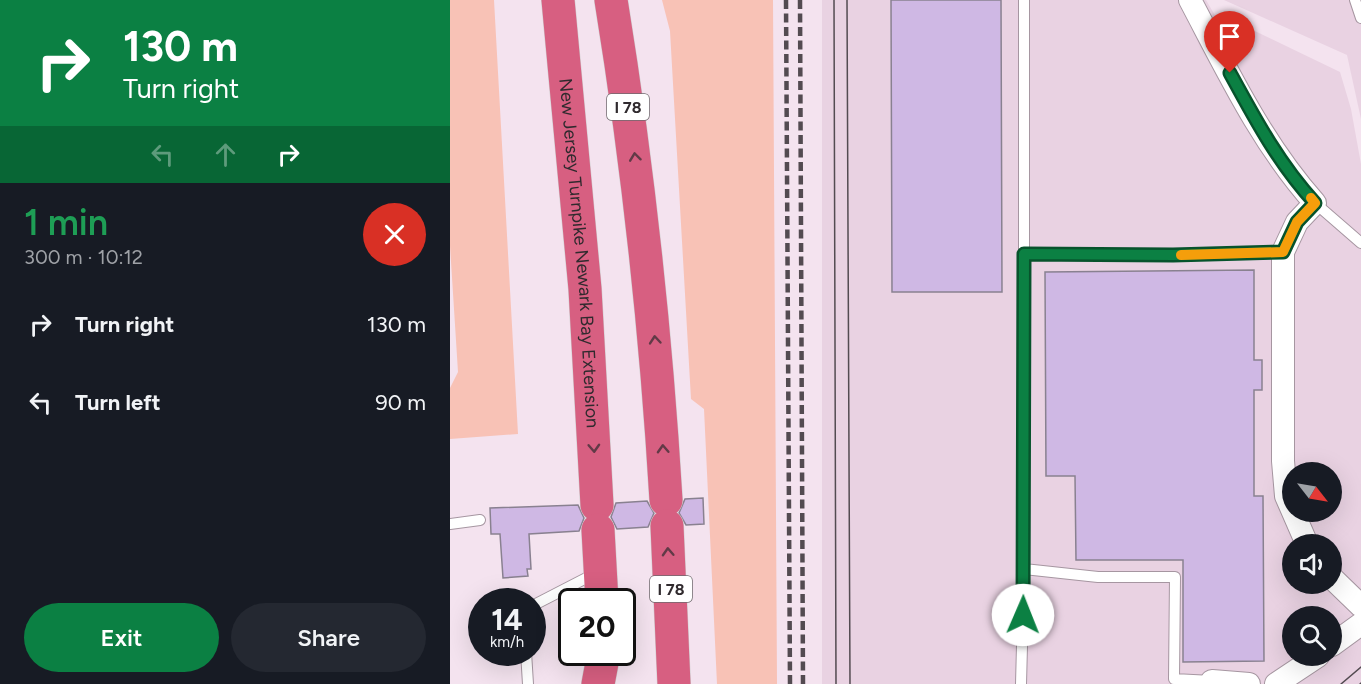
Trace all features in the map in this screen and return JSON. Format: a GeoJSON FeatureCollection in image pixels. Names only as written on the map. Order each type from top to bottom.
{"type":"FeatureCollection","features":[{"type":"Feature","properties":{"kind":"highway","name":"New Jersey Turnpike Newark Bay Extension"},"geometry":{"type":"LineString","coordinates":[[558,0],[584,278],[601,586]]}},
{"type":"Feature","properties":{"kind":"highway","name":"I 78"},"geometry":{"type":"LineString","coordinates":[[611,0],[628,104],[650,280],[666,513],[674,684]]}},
{"type":"Feature","properties":{"kind":"highway"},"geometry":{"type":"LineString","coordinates":[[674,652],[679,684]]}},
{"type":"Feature","properties":{"kind":"highway"},"geometry":{"type":"LineString","coordinates":[[598,684],[601,666]]}},
{"type":"Feature","properties":{"kind":"highway"},"geometry":{"type":"LineString","coordinates":[[606,666],[608,684]]}},
{"type":"Feature","properties":{"kind":"street"},"geometry":{"type":"LineString","coordinates":[[1191,0],[1258,126],[1290,175],[1315,203],[1297,222],[1283,252],[1283,461],[1286,496],[1303,534]]}},
{"type":"Feature","properties":{"kind":"street"},"geometry":{"type":"LineString","coordinates":[[1342,588],[1361,606]]}},
{"type":"Feature","properties":{"kind":"street"},"geometry":{"type":"LineString","coordinates":[[1342,638],[1361,624]]}},
{"type":"Feature","properties":{"kind":"street"},"geometry":{"type":"LineString","coordinates":[[1276,684],[1303,666]]}},
{"type":"Feature","properties":{"kind":"street"},"geometry":{"type":"LineString","coordinates":[[1212,681],[1248,684]]}},
{"type":"Feature","properties":{"kind":"lane"},"geometry":{"type":"LineString","coordinates":[[1021,684],[1024,569],[1024,0]]}},
{"type":"Feature","properties":{"kind":"lane"},"geometry":{"type":"LineString","coordinates":[[1355,0],[1361,18]]}},
{"type":"Feature","properties":{"kind":"lane"},"geometry":{"type":"LineString","coordinates":[[1315,203],[1361,243]]}},
{"type":"Feature","properties":{"kind":"lane"},"geometry":{"type":"LineString","coordinates":[[1024,254],[1173,255],[1283,252]]}},
{"type":"Feature","properties":{"kind":"lane"},"geometry":{"type":"LineString","coordinates":[[450,524],[480,520]]}},
{"type":"Feature","properties":{"kind":"lane"},"geometry":{"type":"LineString","coordinates":[[1024,569],[1098,577],[1174,577],[1174,679],[1212,681]]}},
{"type":"Feature","properties":{"kind":"lane"},"geometry":{"type":"LineString","coordinates":[[546,602],[601,586]]}},
{"type":"Feature","properties":{"kind":"lane"},"geometry":{"type":"LineString","coordinates":[[527,666],[528,684]]}},
{"type":"Feature","properties":{"kind":"shaded area"},"geometry":{"type":"Polygon","coordinates":[[[450,0],[494,0],[518,434],[450,439],[450,388],[458,372],[450,246],[450,0]]]}},
{"type":"Feature","properties":{"kind":"shaded area"},"geometry":{"type":"Polygon","coordinates":[[[662,0],[773,0],[777,684],[717,684],[704,409],[691,399],[670,31],[662,0]]]}},
{"type":"Feature","properties":{"kind":"shaded area"},"geometry":{"type":"Polygon","coordinates":[[[822,0],[1206,0],[1220,24],[1232,20],[1340,72],[1351,109],[1361,164],[1361,684],[822,684],[822,0]]]}},
{"type":"Feature","properties":{"kind":"shaded area"},"geometry":{"type":"Polygon","coordinates":[[[1224,0],[1361,0],[1361,119],[1347,55],[1224,0]]]}},
{"type":"Feature","properties":{"kind":"building"},"geometry":{"type":"Polygon","coordinates":[[[891,0],[1001,0],[1002,292],[892,292],[891,0]]]}},
{"type":"Feature","properties":{"kind":"building"},"geometry":{"type":"Polygon","coordinates":[[[1254,270],[1254,360],[1262,360],[1262,390],[1254,390],[1254,496],[1263,496],[1264,661],[1183,662],[1183,560],[1076,560],[1075,476],[1046,476],[1045,272],[1254,270]]]}},
{"type":"Feature","properties":{"kind":"building"},"geometry":{"type":"Polygon","coordinates":[[[703,498],[704,524],[686,525],[679,513],[685,499],[703,498]]]}},
{"type":"Feature","properties":{"kind":"building"},"geometry":{"type":"Polygon","coordinates":[[[647,501],[654,513],[648,527],[617,529],[611,517],[616,503],[647,501]]]}},
{"type":"Feature","properties":{"kind":"building"},"geometry":{"type":"Polygon","coordinates":[[[578,505],[584,518],[579,531],[529,534],[531,569],[527,569],[528,576],[503,578],[500,534],[491,534],[490,508],[578,505]]]}},
{"type":"Feature","properties":{"kind":"tram line"},"geometry":{"type":"LineString","coordinates":[[834,0],[836,684]]}},
{"type":"Feature","properties":{"kind":"tram line"},"geometry":{"type":"LineString","coordinates":[[847,0],[850,684]]}},
{"type":"Feature","properties":{"kind":"tram line"},"geometry":{"type":"LineString","coordinates":[[1341,684],[1361,667]]}},
{"type":"Feature","properties":{"kind":"railway"},"geometry":{"type":"LineString","coordinates":[[786,0],[790,684]]}},
{"type":"Feature","properties":{"kind":"railway"},"geometry":{"type":"LineString","coordinates":[[800,0],[803,684]]}},
{"type":"Feature","properties":{"kind":"slow traffic"},"geometry":{"type":"LineString","coordinates":[[1181,255],[1283,252],[1297,222],[1315,203],[1311,198]]}},
{"type":"Feature","properties":{"kind":"route"},"geometry":{"type":"LineString","coordinates":[[1023,615],[1024,254],[1063,256],[1283,252],[1297,222],[1315,203],[1290,175],[1258,126],[1230,73]]}}]}
